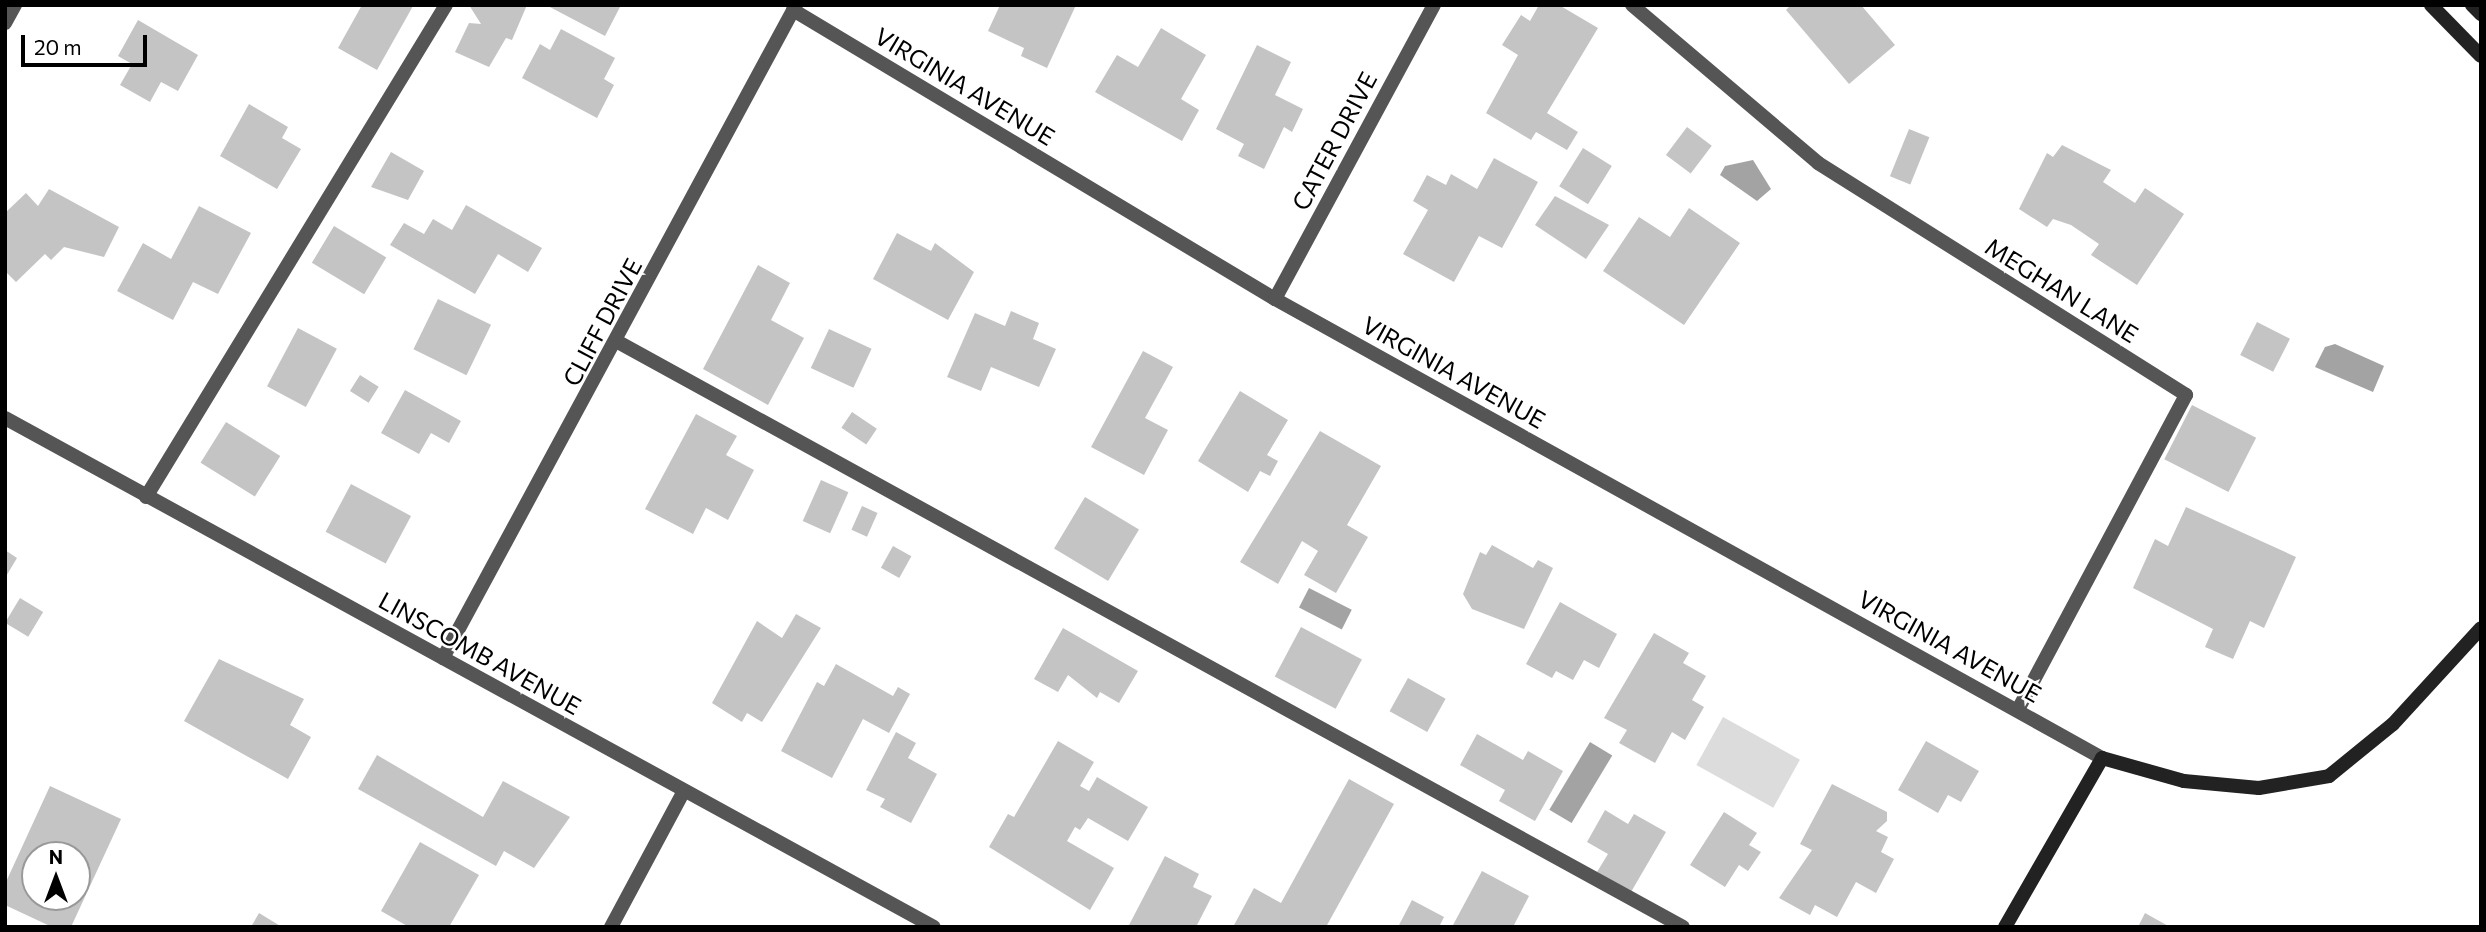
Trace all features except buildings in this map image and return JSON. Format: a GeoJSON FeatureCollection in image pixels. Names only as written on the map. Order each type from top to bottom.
{"type":"FeatureCollection","features":[{"type":"Feature","properties":{"kind":"street"},"geometry":{"type":"LineString","coordinates":[[5,23],[15,5]]}},
{"type":"Feature","properties":{"kind":"street"},"geometry":{"type":"LineString","coordinates":[[146,497],[446,5]]}},
{"type":"Feature","properties":{"kind":"street","name":"CATER DRIVE"},"geometry":{"type":"LineString","coordinates":[[1275,299],[1434,5]]}},
{"type":"Feature","properties":{"kind":"street","name":"MEGHAN LANE"},"geometry":{"type":"LineString","coordinates":[[1632,5],[1818,163],[2186,395],[2018,709]]}},
{"type":"Feature","properties":{"kind":"street"},"geometry":{"type":"LineString","coordinates":[[2431,5],[2481,56]]}},
{"type":"Feature","properties":{"kind":"street"},"geometry":{"type":"LineString","coordinates":[[2472,5],[2481,14]]}},
{"type":"Feature","properties":{"kind":"street","name":"VIRGINIA AVENUE"},"geometry":{"type":"LineString","coordinates":[[795,7],[1275,299],[2102,758]]}},
{"type":"Feature","properties":{"kind":"street","name":"CLIFF DRIVE"},"geometry":{"type":"LineString","coordinates":[[443,658],[618,342],[795,7]]}},
{"type":"Feature","properties":{"kind":"street"},"geometry":{"type":"LineString","coordinates":[[618,342],[1683,927]]}},
{"type":"Feature","properties":{"kind":"street","name":"LINSCOMB AVENUE"},"geometry":{"type":"LineString","coordinates":[[5,418],[934,927]]}},
{"type":"Feature","properties":{"kind":"street"},"geometry":{"type":"LineString","coordinates":[[2006,927],[2102,758],[2184,781],[2259,788],[2329,776],[2393,724],[2481,628]]}},
{"type":"Feature","properties":{"kind":"street"},"geometry":{"type":"LineString","coordinates":[[611,927],[684,790]]}},
{"type":"Feature","properties":{"kind":"shaded area"},"geometry":{"type":"Polygon","coordinates":[[[1753,160],[1771,189],[1757,201],[1720,175],[1725,166],[1753,160]]]}},
{"type":"Feature","properties":{"kind":"shaded area"},"geometry":{"type":"Polygon","coordinates":[[[2335,344],[2384,366],[2373,392],[2315,367],[2325,347],[2335,344]]]}},
{"type":"Feature","properties":{"kind":"shaded area"},"geometry":{"type":"Polygon","coordinates":[[[1309,588],[1352,610],[1342,629],[1299,608],[1309,588]]]}},
{"type":"Feature","properties":{"kind":"shaded area"},"geometry":{"type":"Polygon","coordinates":[[[1723,717],[1800,760],[1773,808],[1696,765],[1723,717]]]}},
{"type":"Feature","properties":{"kind":"shaded area"},"geometry":{"type":"Polygon","coordinates":[[[1590,742],[1612,755],[1572,823],[1549,810],[1590,742]]]}}]}
